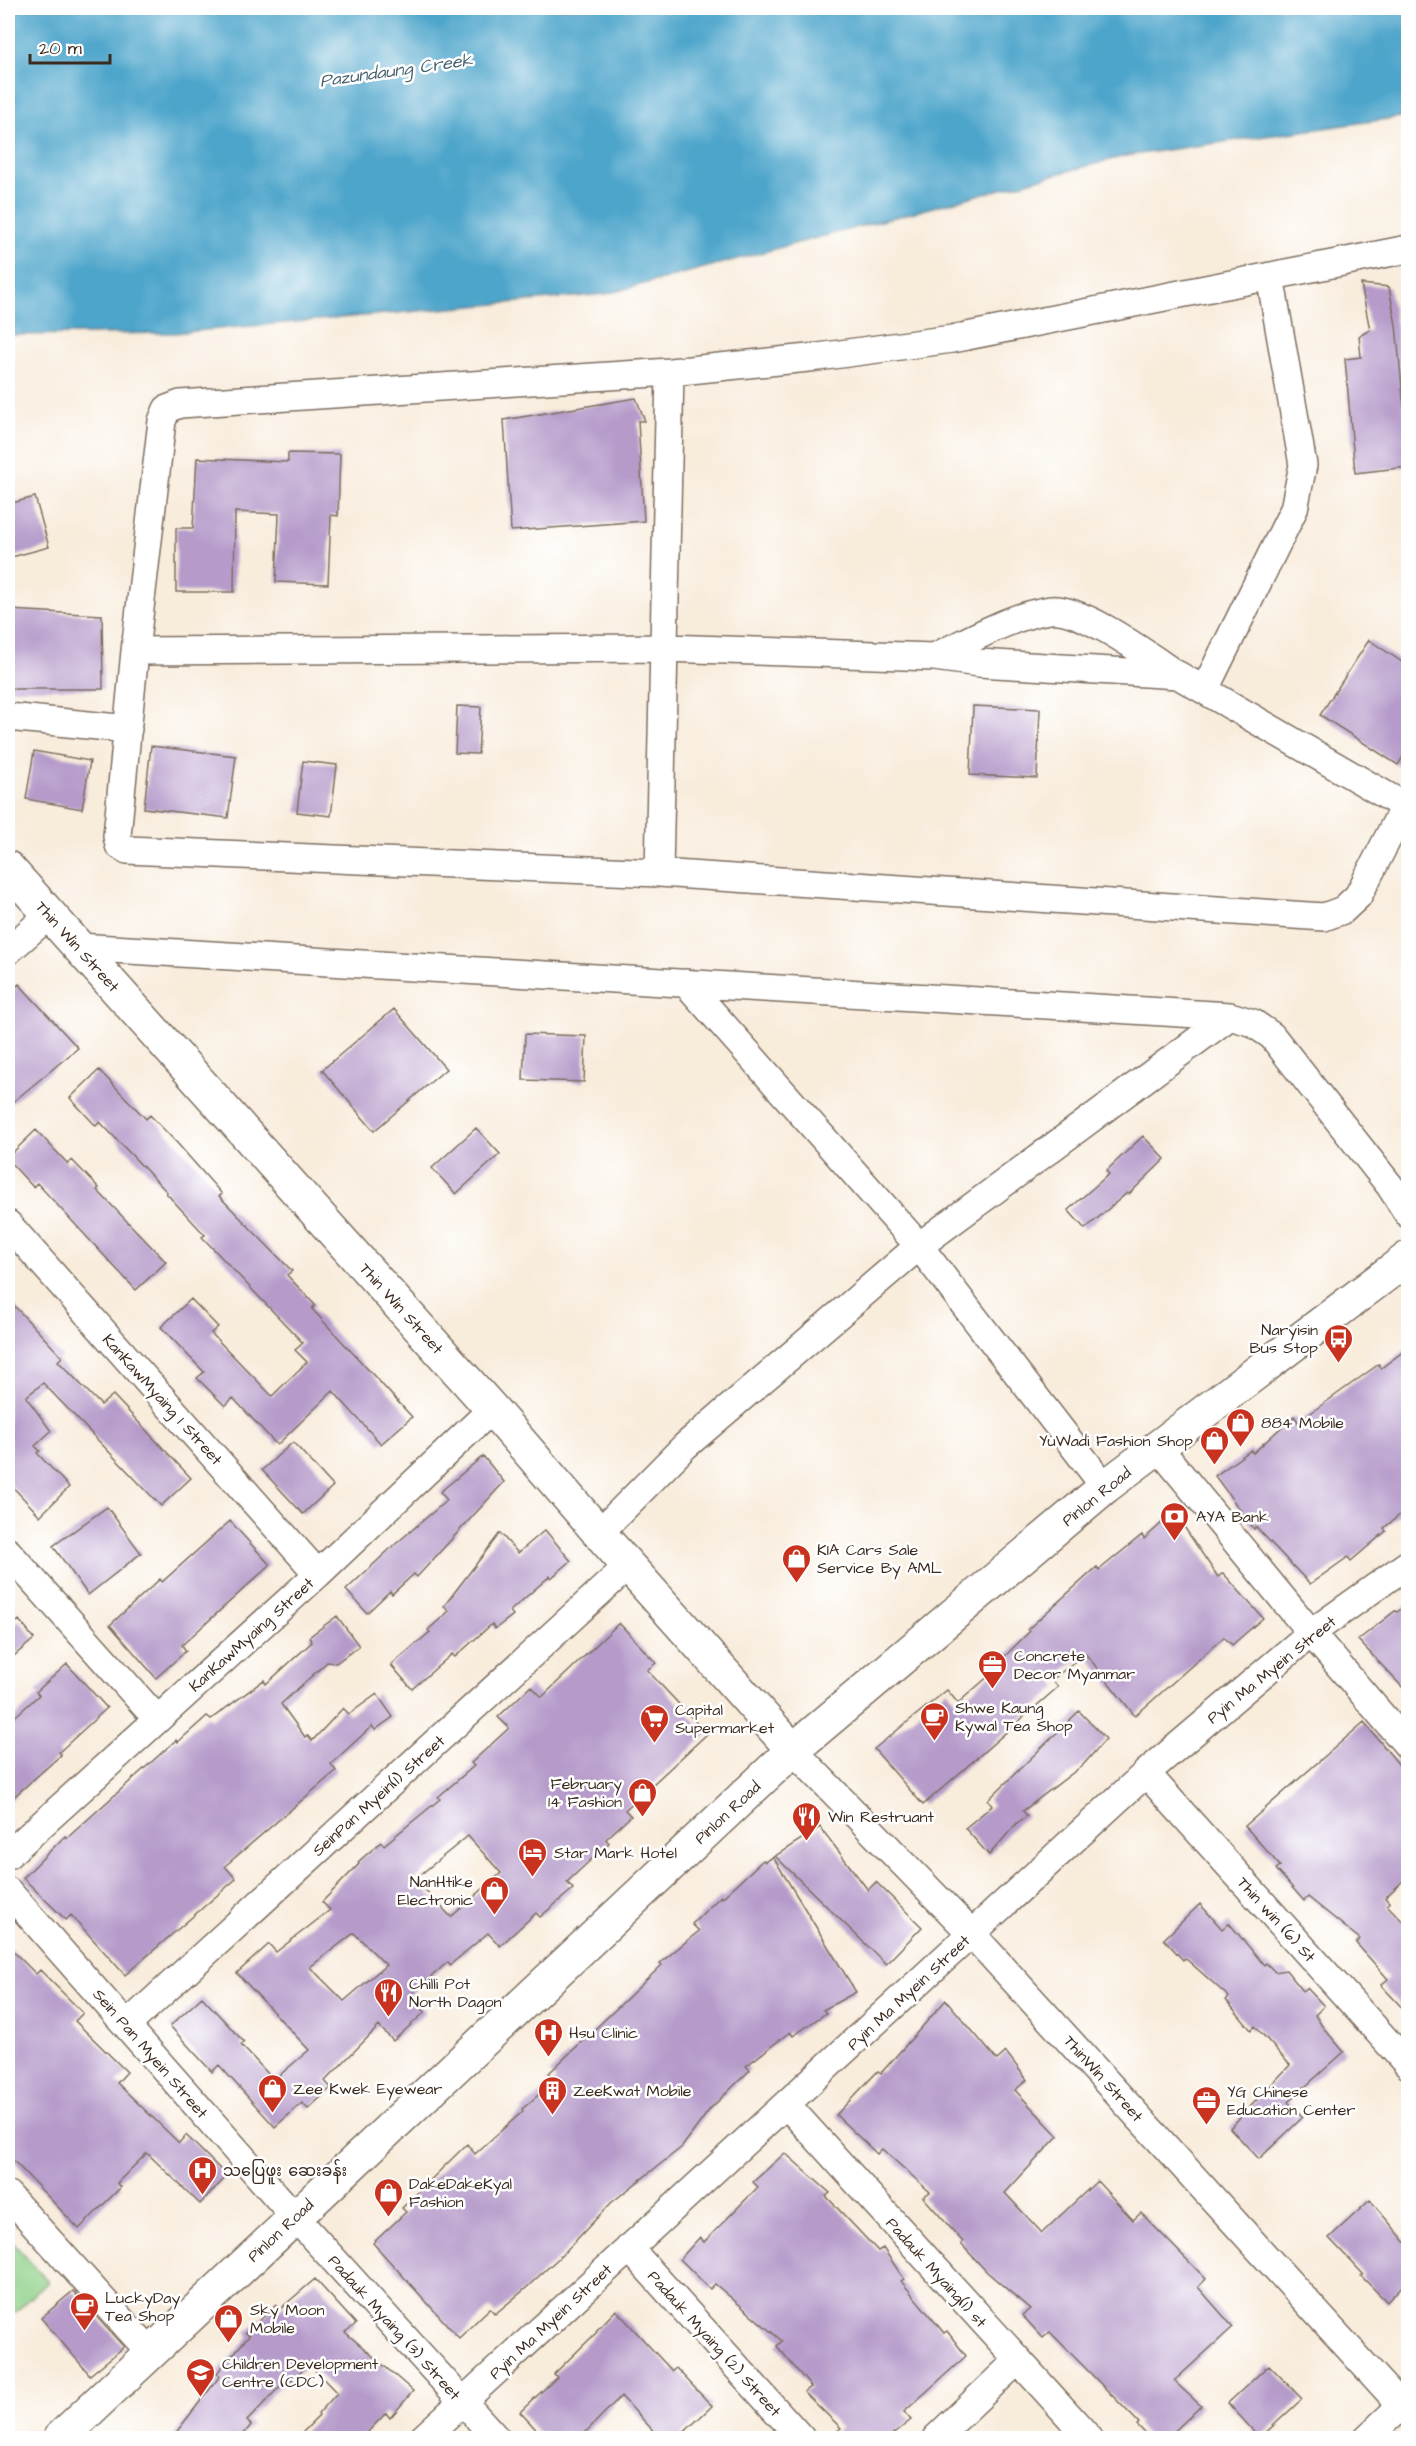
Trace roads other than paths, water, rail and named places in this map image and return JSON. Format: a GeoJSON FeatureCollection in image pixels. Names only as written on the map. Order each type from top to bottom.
{"type":"FeatureCollection","features":[{"type":"Feature","properties":{"kind":"main road","name":"Thin Win Street"},"geometry":{"type":"LineString","coordinates":[[8,868],[492,1409],[628,1566],[793,1750]]}},
{"type":"Feature","properties":{"kind":"main road","name":"Pinlon Road"},"geometry":{"type":"LineString","coordinates":[[60,2439],[294,2216],[793,1750],[1105,1487],[1408,1258]]}},
{"type":"Feature","properties":{"kind":"street"},"geometry":{"type":"LineString","coordinates":[[934,657],[1006,623],[1053,610],[1093,621],[1178,675],[1407,804],[1358,896],[1343,910],[1324,917],[659,873],[127,850],[119,845],[117,836],[135,651],[162,422],[167,409],[180,404],[192,403],[670,372],[818,357],[952,339],[1408,249]]}},
{"type":"Feature","properties":{"kind":"street"},"geometry":{"type":"LineString","coordinates":[[1205,689],[1294,508],[1303,465],[1270,276]]}},
{"type":"Feature","properties":{"kind":"street"},"geometry":{"type":"LineString","coordinates":[[659,873],[670,372]]}},
{"type":"Feature","properties":{"kind":"street"},"geometry":{"type":"LineString","coordinates":[[135,651],[664,648],[934,657],[979,663],[1178,675]]}},
{"type":"Feature","properties":{"kind":"street"},"geometry":{"type":"LineString","coordinates":[[8,717],[128,729]]}},
{"type":"Feature","properties":{"kind":"street"},"geometry":{"type":"LineString","coordinates":[[8,951],[50,914]]}},
{"type":"Feature","properties":{"kind":"street"},"geometry":{"type":"LineString","coordinates":[[78,946],[1230,1016],[1253,1023],[1272,1036],[1390,1186],[1408,1214]]}},
{"type":"Feature","properties":{"kind":"street"},"geometry":{"type":"LineString","coordinates":[[686,983],[919,1246],[1105,1487]]}},
{"type":"Feature","properties":{"kind":"street"},"geometry":{"type":"LineString","coordinates":[[599,1533],[686,1446],[919,1246],[1230,1016]]}},
{"type":"Feature","properties":{"kind":"street","name":"KanKawMyaing 1 Street"},"geometry":{"type":"LineString","coordinates":[[8,1224],[318,1574]]}},
{"type":"Feature","properties":{"kind":"street","name":"KanKawMyaing Street"},"geometry":{"type":"LineString","coordinates":[[8,1855],[318,1574],[492,1409]]}},
{"type":"Feature","properties":{"kind":"street"},"geometry":{"type":"LineString","coordinates":[[1158,1447],[1311,1633],[1408,1746]]}},
{"type":"Feature","properties":{"kind":"street"},"geometry":{"type":"LineString","coordinates":[[8,1552],[157,1719]]}},
{"type":"Feature","properties":{"kind":"street","name":"Pyin Ma Myein Street"},"geometry":{"type":"LineString","coordinates":[[423,2439],[1146,1773],[1311,1633],[1408,1564]]}},
{"type":"Feature","properties":{"kind":"street","name":"SeinPan Myein(1) Street"},"geometry":{"type":"LineString","coordinates":[[127,2025],[628,1566]]}},
{"type":"Feature","properties":{"kind":"street","name":"ThinWin Street"},"geometry":{"type":"LineString","coordinates":[[793,1750],[971,1933],[1406,2405]]}},
{"type":"Feature","properties":{"kind":"street","name":"Thin win (6) St"},"geometry":{"type":"LineString","coordinates":[[1146,1773],[1408,2065]]}},
{"type":"Feature","properties":{"kind":"street","name":"Sein Pan Myein Street"},"geometry":{"type":"LineString","coordinates":[[8,1891],[294,2216]]}},
{"type":"Feature","properties":{"kind":"street","name":"Padauk Myaing(1) st"},"geometry":{"type":"LineString","coordinates":[[786,2104],[1089,2439]]}},
{"type":"Feature","properties":{"kind":"street"},"geometry":{"type":"LineString","coordinates":[[8,2195],[150,2352]]}},
{"type":"Feature","properties":{"kind":"street","name":"Padauk Myaing (3) Street"},"geometry":{"type":"LineString","coordinates":[[294,2216],[496,2439]]}},
{"type":"Feature","properties":{"kind":"street","name":"Padauk Myaing (2) Street"},"geometry":{"type":"LineString","coordinates":[[629,2248],[801,2439]]}},
{"type":"Feature","properties":{"kind":"street"},"geometry":{"type":"LineString","coordinates":[[936,2439],[1017,2361]]}},
{"type":"Feature","properties":{"kind":"street"},"geometry":{"type":"LineString","coordinates":[[1367,2439],[1406,2405]]}},
{"type":"Feature","properties":{"kind":"water","name":"Pazundaung Creek"},"geometry":{"type":"Polygon","coordinates":[[[8,8],[1408,8],[1408,116],[1125,156],[606,294],[174,333],[8,335],[8,8]]]}},
{"type":"Feature","properties":{"kind":"place","name":"Naryisin Bus Stop"},"geometry":{"type":"Point","coordinates":[1339,1364]}},
{"type":"Feature","properties":{"kind":"place","name":"884 Mobile"},"geometry":{"type":"Point","coordinates":[1240,1448]}},
{"type":"Feature","properties":{"kind":"place","name":"YuWadi Fashion Shop"},"geometry":{"type":"Point","coordinates":[1214,1466]}},
{"type":"Feature","properties":{"kind":"place","name":"AYA Bank"},"geometry":{"type":"Point","coordinates":[1175,1542]}},
{"type":"Feature","properties":{"kind":"place","name":"KIA Cars Sale Service By AML"},"geometry":{"type":"Point","coordinates":[796,1584]}},
{"type":"Feature","properties":{"kind":"place","name":"Concrete Decor Myanmar"},"geometry":{"type":"Point","coordinates":[993,1690]}},
{"type":"Feature","properties":{"kind":"place","name":"Shwe Kaung Kywal Tea Shop"},"geometry":{"type":"Point","coordinates":[934,1742]}},
{"type":"Feature","properties":{"kind":"place","name":"Capital Supermarket"},"geometry":{"type":"Point","coordinates":[654,1744]}},
{"type":"Feature","properties":{"kind":"place","name":"February 14 Fashion"},"geometry":{"type":"Point","coordinates":[643,1818]}},
{"type":"Feature","properties":{"kind":"place","name":"Win Restruant"},"geometry":{"type":"Point","coordinates":[807,1842]}},
{"type":"Feature","properties":{"kind":"place","name":"Star Mark Hotel"},"geometry":{"type":"Point","coordinates":[533,1878]}},
{"type":"Feature","properties":{"kind":"place","name":"NanHtike Electronic"},"geometry":{"type":"Point","coordinates":[494,1916]}},
{"type":"Feature","properties":{"kind":"place","name":"Chilli Pot North Dagon"},"geometry":{"type":"Point","coordinates":[388,2018]}},
{"type":"Feature","properties":{"kind":"place","name":"Hsu Clinic"},"geometry":{"type":"Point","coordinates":[548,2058]}},
{"type":"Feature","properties":{"kind":"place","name":"Zee Kwek Eyewear"},"geometry":{"type":"Point","coordinates":[272,2114]}},
{"type":"Feature","properties":{"kind":"place","name":"ZeeKwat Mobile"},"geometry":{"type":"Point","coordinates":[552,2116]}},
{"type":"Feature","properties":{"kind":"place","name":"YG Chinese Education Center"},"geometry":{"type":"Point","coordinates":[1206,2126]}},
{"type":"Feature","properties":{"kind":"place","name":"သပြေဖူး ဆေးခန်း"},"geometry":{"type":"Point","coordinates":[202,2196]}},
{"type":"Feature","properties":{"kind":"place","name":"DakeDakeKyal Fashion"},"geometry":{"type":"Point","coordinates":[388,2218]}},
{"type":"Feature","properties":{"kind":"place","name":"LuckyDay Tea Shop"},"geometry":{"type":"Point","coordinates":[84,2332]}},
{"type":"Feature","properties":{"kind":"place","name":"Sky Moon Mobile"},"geometry":{"type":"Point","coordinates":[229,2344]}},
{"type":"Feature","properties":{"kind":"place","name":"Children Development Centre (CDC)"},"geometry":{"type":"Point","coordinates":[201,2398]}}]}
